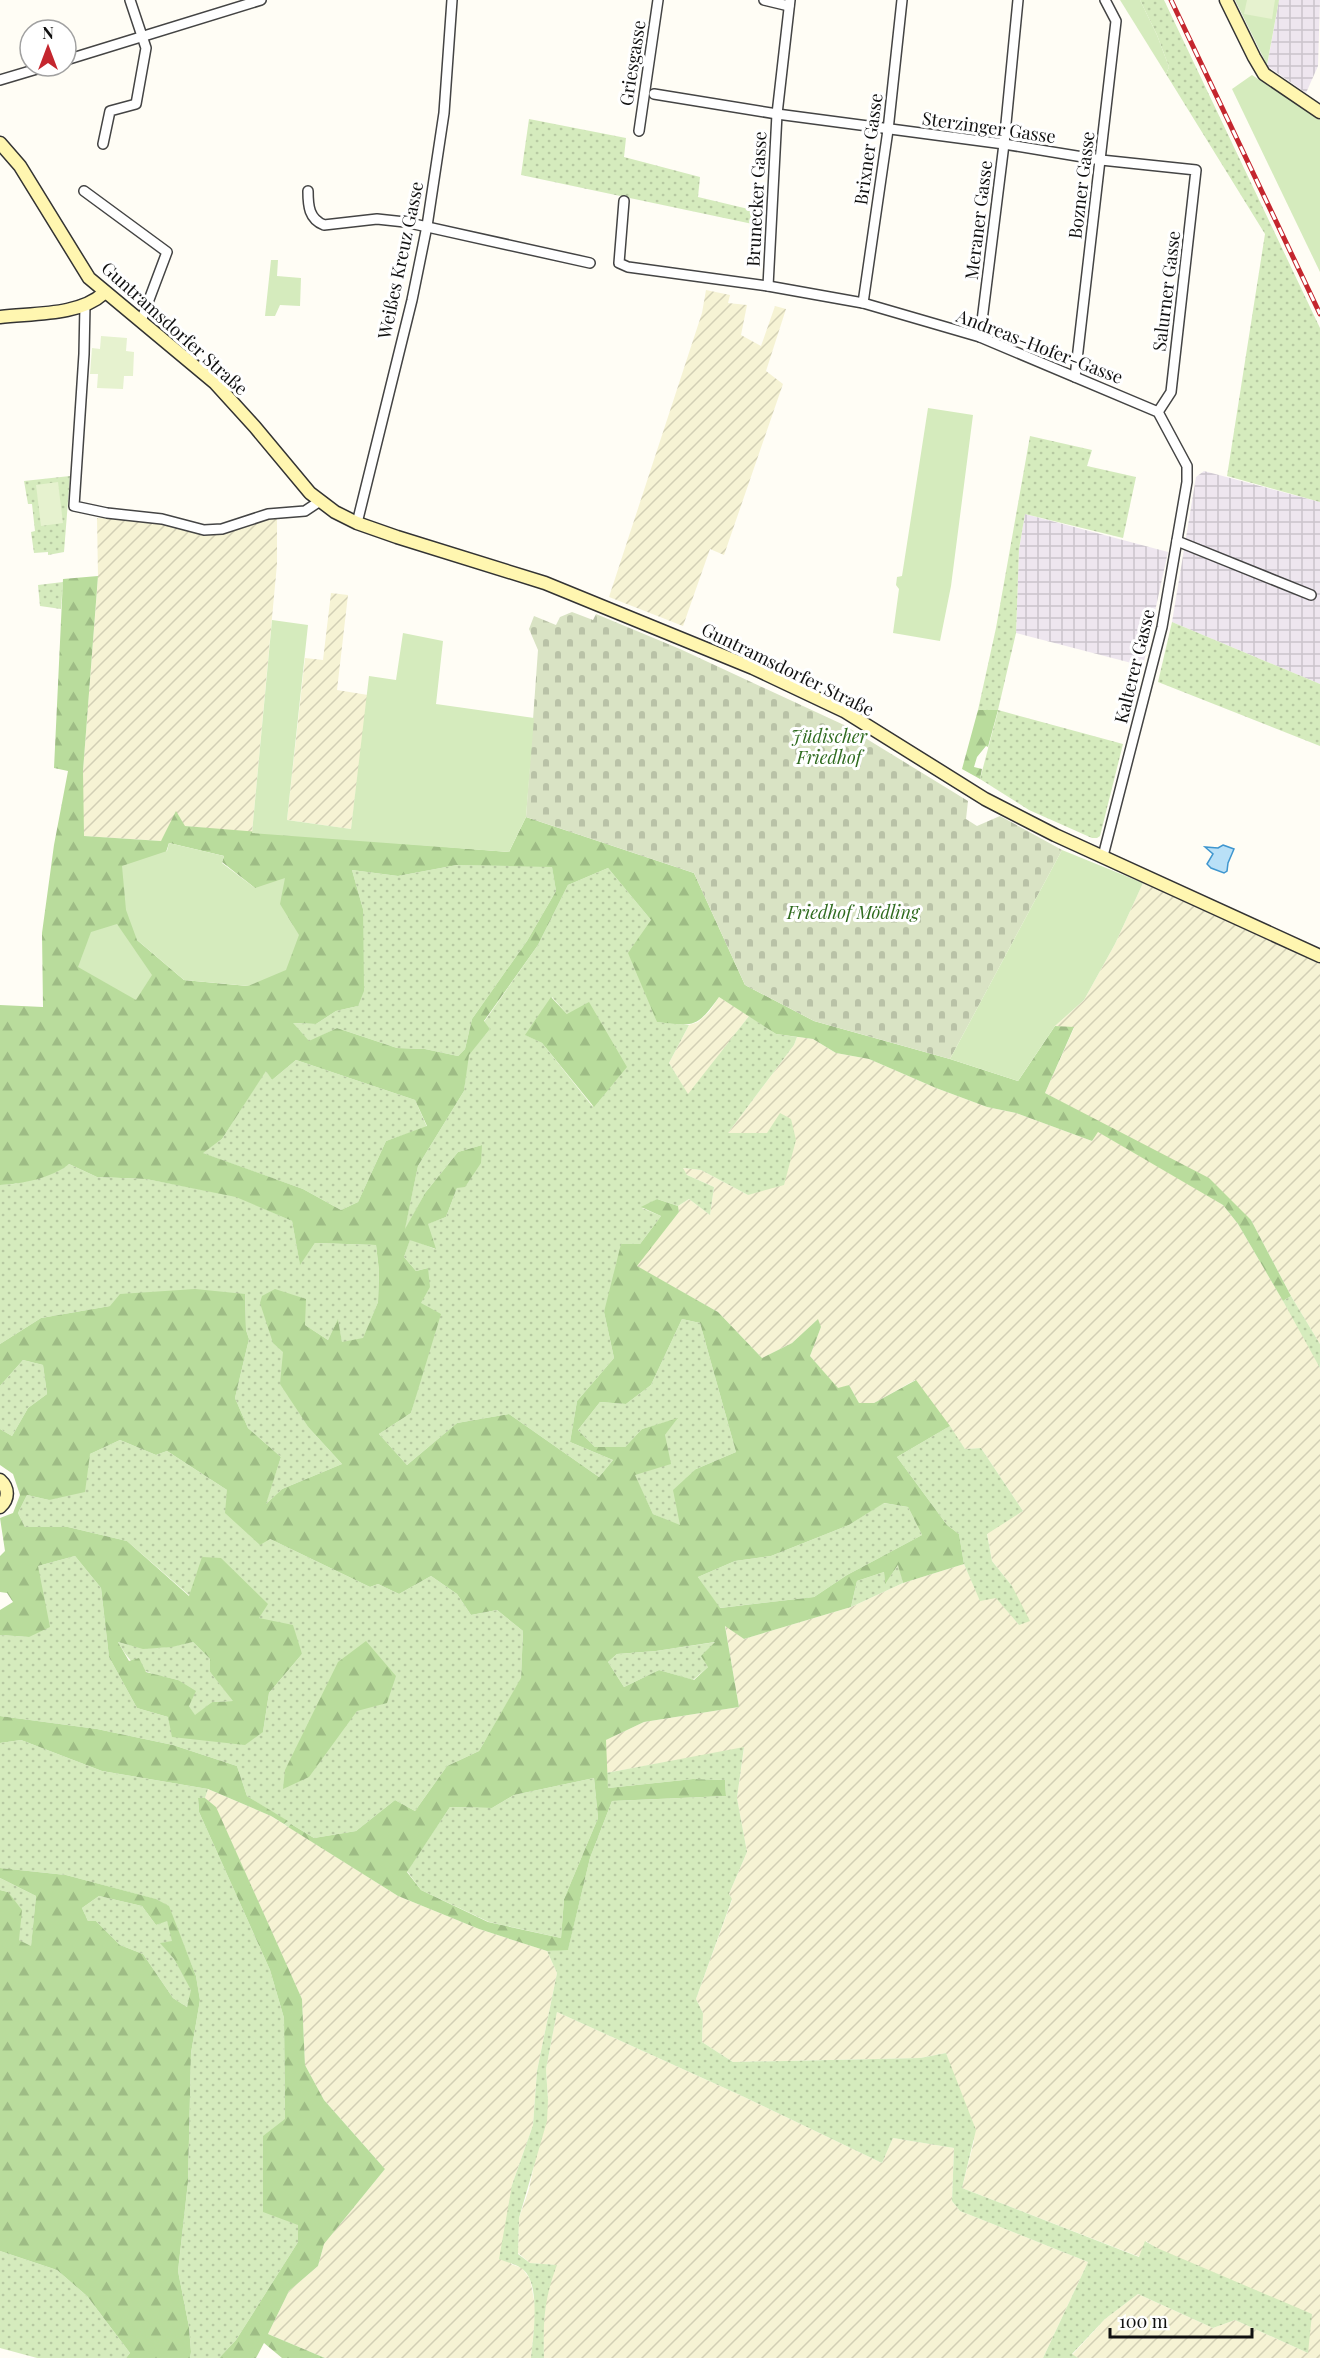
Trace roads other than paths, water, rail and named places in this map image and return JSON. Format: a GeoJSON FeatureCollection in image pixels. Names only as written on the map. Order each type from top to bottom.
{"type":"FeatureCollection","features":[{"type":"Feature","properties":{"kind":"street"},"geometry":{"type":"LineString","coordinates":[[103,144],[110,111],[136,104],[146,48],[130,0]]}},
{"type":"Feature","properties":{"kind":"street"},"geometry":{"type":"LineString","coordinates":[[78,57],[261,0]]}},
{"type":"Feature","properties":{"kind":"street","name":"Weißes Kreuz Gasse"},"geometry":{"type":"LineString","coordinates":[[357,523],[412,300],[427,226],[444,113],[452,0]]}},
{"type":"Feature","properties":{"kind":"street","name":"Griesgasse"},"geometry":{"type":"LineString","coordinates":[[639,131],[658,0]]}},
{"type":"Feature","properties":{"kind":"street"},"geometry":{"type":"LineString","coordinates":[[764,0],[790,3]]}},
{"type":"Feature","properties":{"kind":"street","name":"Brixner Gasse"},"geometry":{"type":"LineString","coordinates":[[863,303],[888,130],[902,0]]}},
{"type":"Feature","properties":{"kind":"street","name":"Meraner Gasse"},"geometry":{"type":"LineString","coordinates":[[980,337],[1004,144],[1018,0]]}},
{"type":"Feature","properties":{"kind":"street","name":"Bozner Gasse"},"geometry":{"type":"LineString","coordinates":[[1075,376],[1116,21],[1105,0]]}},
{"type":"Feature","properties":{"kind":"street"},"geometry":{"type":"LineString","coordinates":[[1226,0],[1264,74],[1320,112]]}},
{"type":"Feature","properties":{"kind":"street","name":"Brunecker Gasse"},"geometry":{"type":"LineString","coordinates":[[768,286],[777,114],[790,3]]}},
{"type":"Feature","properties":{"kind":"street"},"geometry":{"type":"LineString","coordinates":[[0,80],[18,75]]}},
{"type":"Feature","properties":{"kind":"street","name":"Brunecker Gasse"},"geometry":{"type":"LineString","coordinates":[[654,94],[777,114]]}},
{"type":"Feature","properties":{"kind":"street","name":"Sterzinger Gasse"},"geometry":{"type":"LineString","coordinates":[[777,114],[1004,144],[1101,160],[1196,170]]}},
{"type":"Feature","properties":{"kind":"street","name":"Guntramsdorfer Straße"},"geometry":{"type":"LineString","coordinates":[[0,143],[20,166],[89,278],[215,383],[320,501],[357,523],[545,583],[753,668],[844,711],[985,799],[1054,835],[1320,956]]}},
{"type":"Feature","properties":{"kind":"street","name":"Salurner Gasse"},"geometry":{"type":"LineString","coordinates":[[1158,411],[1171,392],[1196,170]]}},
{"type":"Feature","properties":{"kind":"street"},"geometry":{"type":"LineString","coordinates":[[84,191],[167,252],[141,321]]}},
{"type":"Feature","properties":{"kind":"street"},"geometry":{"type":"LineString","coordinates":[[308,191],[308,207],[313,217],[324,225],[377,219],[427,226],[590,263]]}},
{"type":"Feature","properties":{"kind":"street","name":"Andreas-Hofer-Gasse"},"geometry":{"type":"LineString","coordinates":[[624,201],[619,263],[628,267],[768,286],[863,303],[980,337],[1158,411]]}},
{"type":"Feature","properties":{"kind":"street"},"geometry":{"type":"LineString","coordinates":[[0,317],[85,305],[105,293]]}},
{"type":"Feature","properties":{"kind":"street"},"geometry":{"type":"LineString","coordinates":[[85,305],[74,506],[107,513],[162,519],[204,530],[222,529],[268,514],[305,511],[320,501]]}},
{"type":"Feature","properties":{"kind":"street","name":"Kalterer Gasse"},"geometry":{"type":"LineString","coordinates":[[1103,856],[1162,627],[1187,482],[1187,466],[1158,411]]}},
{"type":"Feature","properties":{"kind":"street"},"geometry":{"type":"LineString","coordinates":[[1177,541],[1311,595]]}},
{"type":"Feature","properties":{"kind":"street"},"geometry":{"type":"LineString","coordinates":[[0,1480],[6,1486],[7,1492],[5,1502],[0,1507]]}},
{"type":"Feature","properties":{"kind":"water"},"geometry":{"type":"Polygon","coordinates":[[[1223,845],[1234,849],[1227,871],[1224,873],[1207,864],[1213,854],[1205,847],[1218,848],[1223,845]]]}},
{"type":"Feature","properties":{"kind":"railway"},"geometry":{"type":"LineString","coordinates":[[1171,0],[1320,314]]}},
{"type":"Feature","properties":{"kind":"park label","name":"Jüdischer Friedhof"},"geometry":{"type":"Point","coordinates":[829,746]}},
{"type":"Feature","properties":{"kind":"park label","name":"Friedhof Mödling"},"geometry":{"type":"Point","coordinates":[853,912]}}]}
